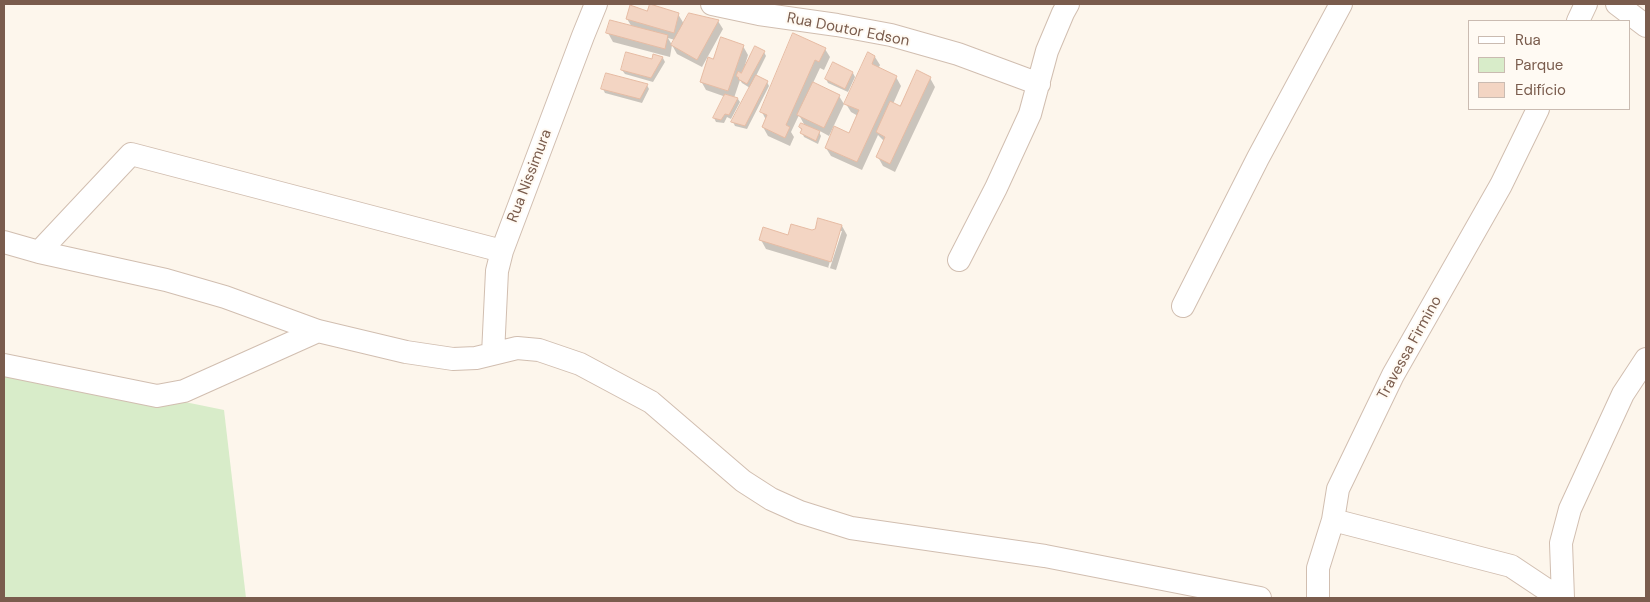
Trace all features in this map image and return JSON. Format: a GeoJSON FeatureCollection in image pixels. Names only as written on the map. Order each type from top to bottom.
{"type":"FeatureCollection","features":[{"type":"Feature","properties":{"kind":"street","name":"Rua Nissimura"},"geometry":{"type":"LineString","coordinates":[[493,354],[497,271],[502,251],[596,4]]}},
{"type":"Feature","properties":{"kind":"street","name":"Rua Doutor Edson"},"geometry":{"type":"LineString","coordinates":[[712,4],[759,14],[838,25],[891,35],[958,54],[1039,84]]}},
{"type":"Feature","properties":{"kind":"street"},"geometry":{"type":"LineString","coordinates":[[959,260],[996,188],[1030,114],[1046,51],[1068,4]]}},
{"type":"Feature","properties":{"kind":"street"},"geometry":{"type":"LineString","coordinates":[[1183,306],[1258,158],[1341,4]]}},
{"type":"Feature","properties":{"kind":"street"},"geometry":{"type":"LineString","coordinates":[[1578,20],[1586,4]]}},
{"type":"Feature","properties":{"kind":"street"},"geometry":{"type":"LineString","coordinates":[[1617,4],[1646,26]]}},
{"type":"Feature","properties":{"kind":"street","name":"Travessa Firmino"},"geometry":{"type":"LineString","coordinates":[[1318,598],[1318,568],[1333,520],[1338,489],[1394,376],[1501,185],[1538,110]]}},
{"type":"Feature","properties":{"kind":"street"},"geometry":{"type":"LineString","coordinates":[[39,252],[131,154],[502,251]]}},
{"type":"Feature","properties":{"kind":"street"},"geometry":{"type":"LineString","coordinates":[[4,242],[192,288],[263,310],[318,331],[434,357],[453,359],[476,358],[517,348],[539,350],[580,364],[651,402],[743,481],[771,499],[800,512],[851,528],[1045,556],[1260,598]]}},
{"type":"Feature","properties":{"kind":"street"},"geometry":{"type":"LineString","coordinates":[[4,365],[157,396],[184,392],[318,331]]}},
{"type":"Feature","properties":{"kind":"street"},"geometry":{"type":"LineString","coordinates":[[1561,598],[1561,543],[1570,509],[1623,394],[1646,359]]}},
{"type":"Feature","properties":{"kind":"street"},"geometry":{"type":"LineString","coordinates":[[1333,520],[1511,566],[1561,598]]}},
{"type":"Feature","properties":{"kind":"green space"},"geometry":{"type":"Polygon","coordinates":[[[4,365],[224,410],[246,598],[4,598],[4,365]]]}},
{"type":"Feature","properties":{"kind":"building"},"geometry":{"type":"Polygon","coordinates":[[[650,4],[679,13],[674,33],[626,19],[630,5],[647,11],[650,4]]]}},
{"type":"Feature","properties":{"kind":"building"},"geometry":{"type":"Polygon","coordinates":[[[689,13],[719,20],[697,60],[671,45],[689,13]]]}},
{"type":"Feature","properties":{"kind":"building"},"geometry":{"type":"Polygon","coordinates":[[[610,20],[668,35],[665,49],[606,33],[610,20]]]}},
{"type":"Feature","properties":{"kind":"building"},"geometry":{"type":"Polygon","coordinates":[[[793,33],[826,48],[819,62],[815,60],[786,125],[790,127],[785,138],[762,127],[767,115],[760,112],[793,33]]]}},
{"type":"Feature","properties":{"kind":"building"},"geometry":{"type":"Polygon","coordinates":[[[721,37],[744,45],[728,91],[700,82],[708,57],[713,59],[721,37]]]}},
{"type":"Feature","properties":{"kind":"building"},"geometry":{"type":"Polygon","coordinates":[[[755,46],[765,51],[747,84],[736,76],[738,71],[741,73],[755,46]]]}},
{"type":"Feature","properties":{"kind":"building"},"geometry":{"type":"Polygon","coordinates":[[[626,52],[652,59],[653,54],[663,57],[651,78],[621,70],[626,52]]]}},
{"type":"Feature","properties":{"kind":"building"},"geometry":{"type":"Polygon","coordinates":[[[868,52],[875,56],[872,64],[897,76],[857,162],[825,148],[834,126],[849,133],[859,110],[844,104],[868,52]]]}},
{"type":"Feature","properties":{"kind":"building"},"geometry":{"type":"Polygon","coordinates":[[[833,62],[853,72],[845,89],[825,79],[833,62]]]}},
{"type":"Feature","properties":{"kind":"building"},"geometry":{"type":"Polygon","coordinates":[[[917,70],[931,77],[890,164],[876,157],[885,137],[876,132],[890,101],[900,106],[917,70]]]}},
{"type":"Feature","properties":{"kind":"building"},"geometry":{"type":"Polygon","coordinates":[[[606,73],[648,84],[640,99],[601,89],[606,73]]]}},
{"type":"Feature","properties":{"kind":"building"},"geometry":{"type":"Polygon","coordinates":[[[756,75],[768,81],[745,126],[731,122],[756,75]]]}},
{"type":"Feature","properties":{"kind":"building"},"geometry":{"type":"Polygon","coordinates":[[[813,82],[840,95],[824,128],[797,115],[813,82]]]}},
{"type":"Feature","properties":{"kind":"building"},"geometry":{"type":"Polygon","coordinates":[[[725,94],[738,98],[729,115],[725,114],[721,120],[713,118],[725,94]]]}},
{"type":"Feature","properties":{"kind":"building"},"geometry":{"type":"Polygon","coordinates":[[[801,123],[820,131],[816,141],[800,133],[802,129],[799,127],[801,123]]]}},
{"type":"Feature","properties":{"kind":"building"},"geometry":{"type":"Polygon","coordinates":[[[818,218],[842,225],[831,262],[759,240],[763,227],[788,235],[791,224],[812,230],[815,229],[818,218]]]}}]}
